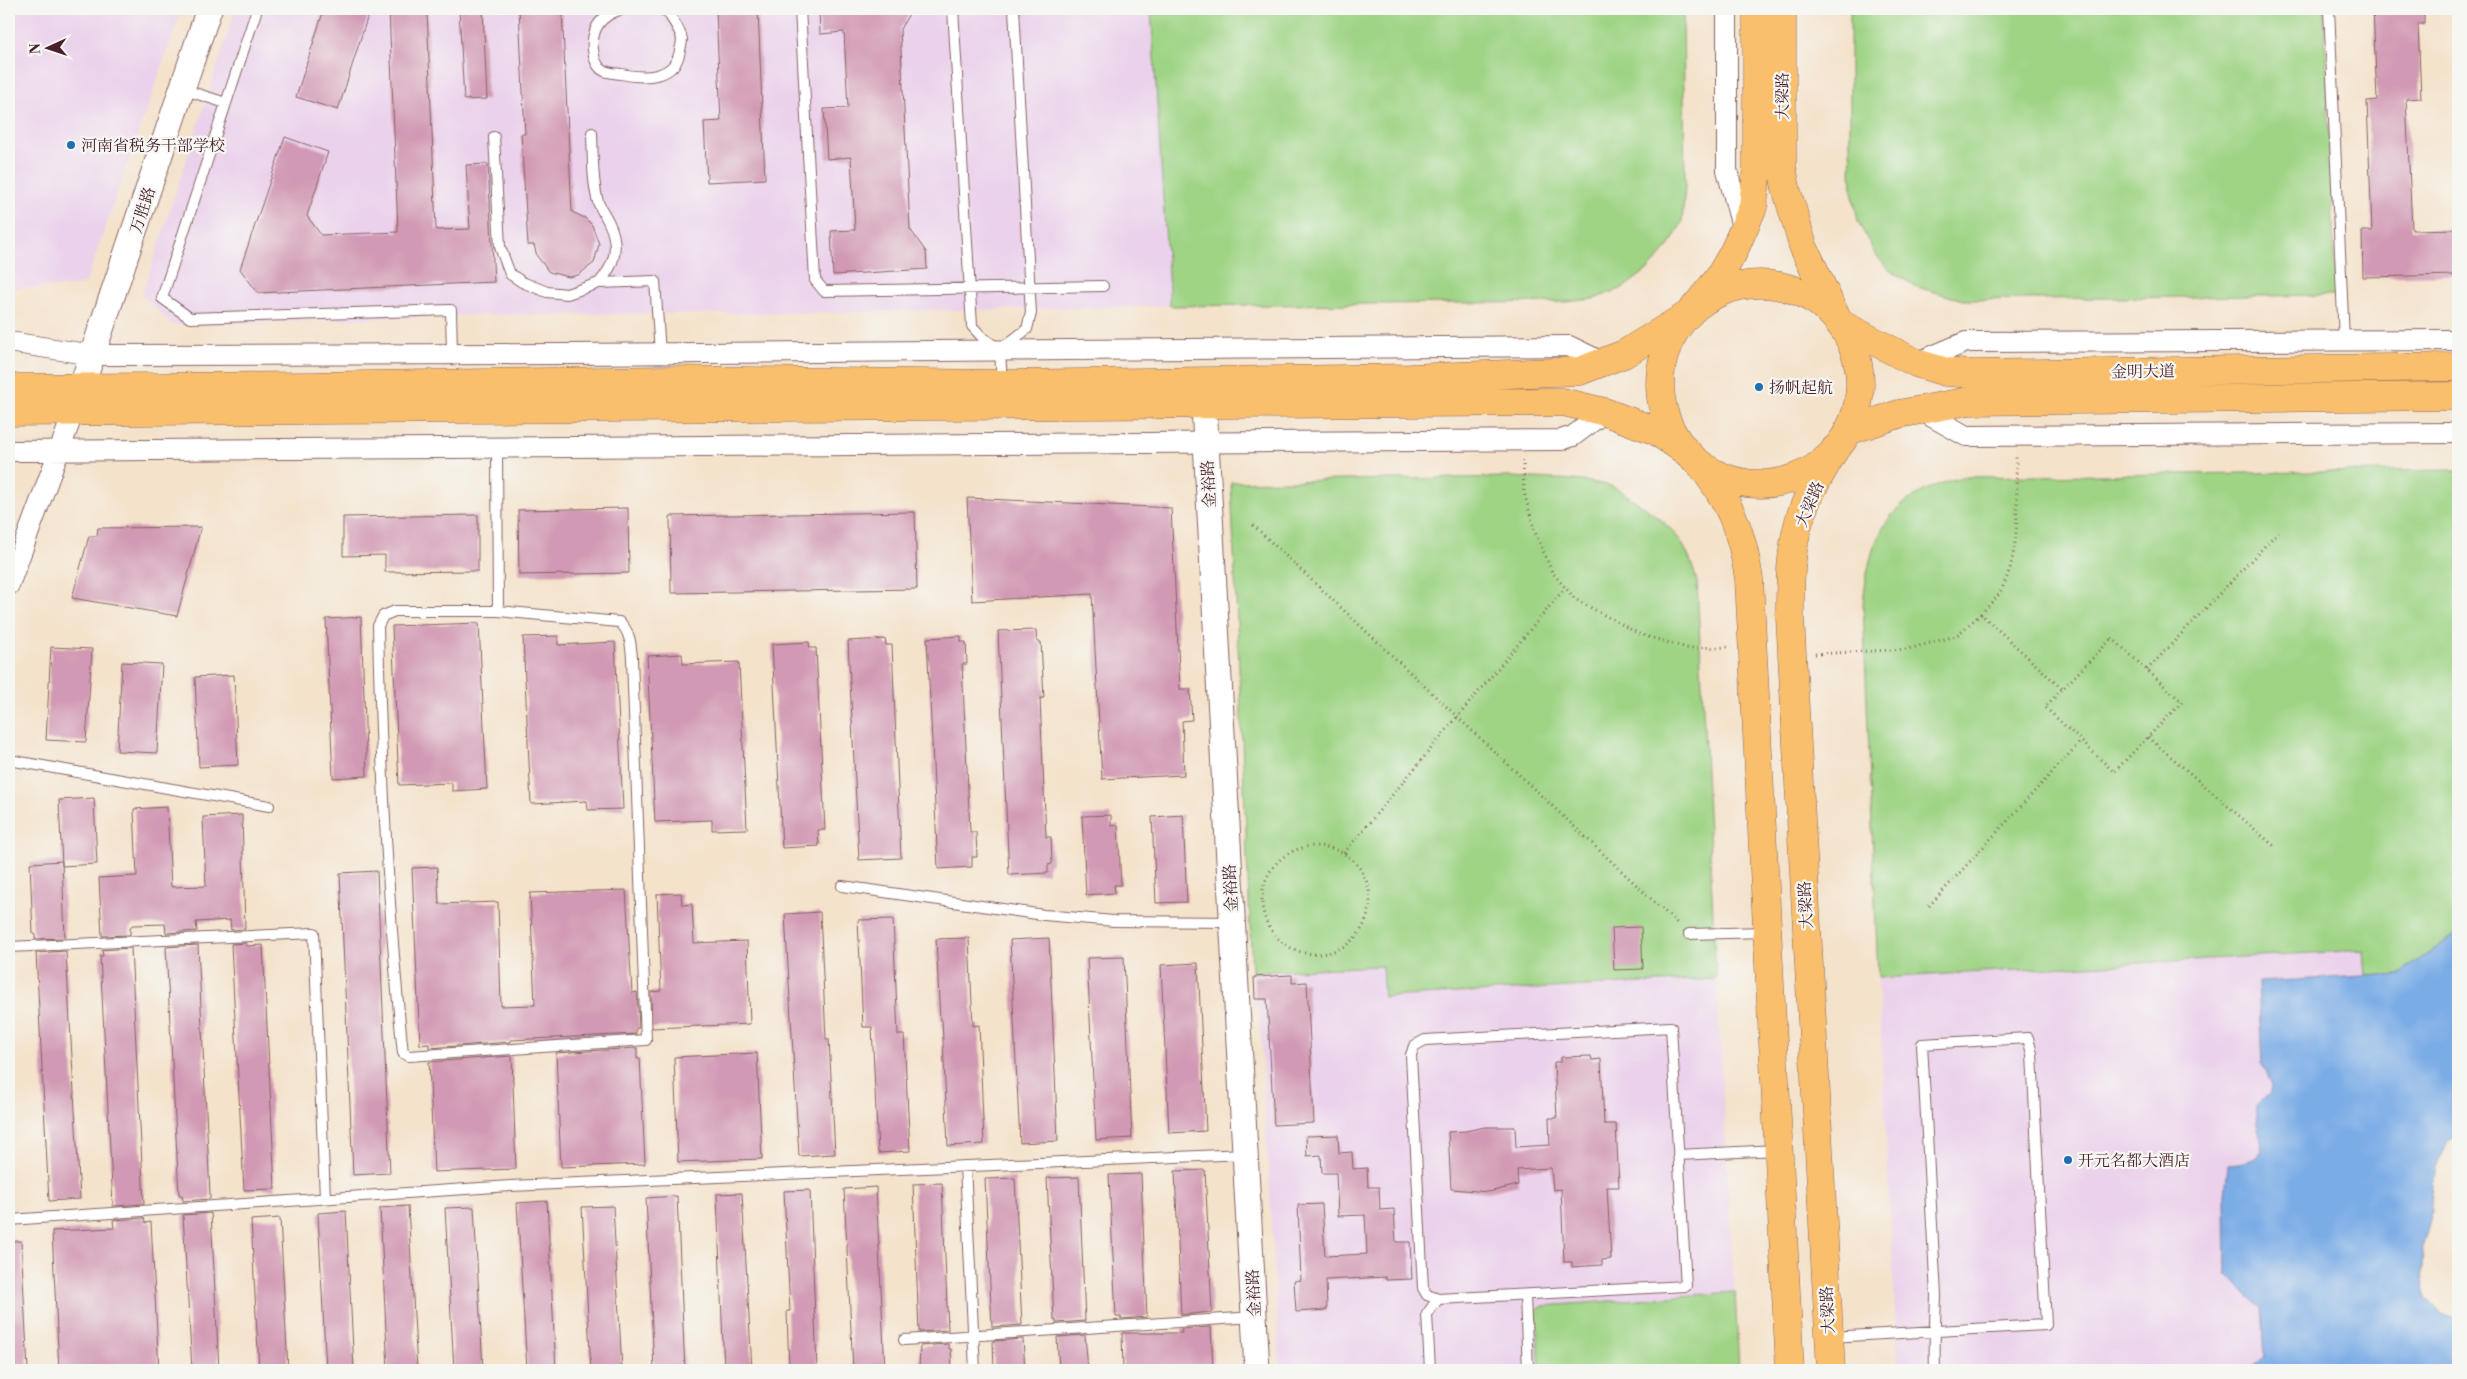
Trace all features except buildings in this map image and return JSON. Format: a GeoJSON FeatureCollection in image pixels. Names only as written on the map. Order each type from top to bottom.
{"type":"FeatureCollection","features":[{"type":"Feature","properties":{"kind":"main road","name":"大梁路"},"geometry":{"type":"LineString","coordinates":[[1689,314],[1718,279],[1733,254],[1753,207],[1757,167],[1758,9]]}},
{"type":"Feature","properties":{"kind":"main road","name":"大梁路"},"geometry":{"type":"LineString","coordinates":[[1782,9],[1782,167],[1791,209],[1803,246],[1839,323],[1851,344],[1858,368],[1858,400],[1841,440],[1800,516],[1793,544],[1790,608],[1831,1370]]}},
{"type":"Feature","properties":{"kind":"main road"},"geometry":{"type":"LineString","coordinates":[[9,412],[78,398],[310,386],[667,380],[1002,384],[1557,374],[1580,371],[1604,363],[1637,348],[1719,292],[1738,286],[1756,284],[1784,287],[1811,298],[1839,323]]}},
{"type":"Feature","properties":{"kind":"main road"},"geometry":{"type":"LineString","coordinates":[[1689,314],[1678,327],[1663,358],[1660,392],[1669,425],[1694,459],[1716,484],[1734,518],[1744,547],[1753,646],[1766,932],[1790,1370]]}},
{"type":"Feature","properties":{"kind":"main road","name":"金明大道"},"geometry":{"type":"LineString","coordinates":[[1839,323],[1916,363],[1946,372],[1972,374],[2458,367]]}},
{"type":"Feature","properties":{"kind":"main road"},"geometry":{"type":"LineString","coordinates":[[9,388],[78,398],[304,412],[1563,402],[1605,412],[1656,431],[1694,459],[1731,480],[1765,484],[1798,476],[1813,469],[1841,440]]}},
{"type":"Feature","properties":{"kind":"main road","name":"金明大道"},"geometry":{"type":"LineString","coordinates":[[1841,440],[1899,414],[1968,401],[2458,396]]}},
{"type":"Feature","properties":{"kind":"street","name":"万胜路"},"geometry":{"type":"LineString","coordinates":[[78,398],[209,9]]}},
{"type":"Feature","properties":{"kind":"street"},"geometry":{"type":"LineString","coordinates":[[1727,9],[1727,170],[1742,231]]}},
{"type":"Feature","properties":{"kind":"street"},"geometry":{"type":"LineString","coordinates":[[1916,363],[1966,342],[2458,340]]}},
{"type":"Feature","properties":{"kind":"street"},"geometry":{"type":"LineString","coordinates":[[9,342],[94,355],[1569,346],[1604,363]]}},
{"type":"Feature","properties":{"kind":"street"},"geometry":{"type":"LineString","coordinates":[[9,586],[78,398]]}},
{"type":"Feature","properties":{"kind":"street","name":"金裕路"},"geometry":{"type":"LineString","coordinates":[[1204,406],[1257,1370]]}},
{"type":"Feature","properties":{"kind":"street"},"geometry":{"type":"LineString","coordinates":[[1920,410],[1966,436],[2458,433]]}},
{"type":"Feature","properties":{"kind":"street"},"geometry":{"type":"LineString","coordinates":[[9,451],[1205,441],[1561,440],[1573,436],[1605,412]]}},
{"type":"Feature","properties":{"kind":"lane"},"geometry":{"type":"LineString","coordinates":[[257,9],[162,298],[190,318],[451,310],[452,354]]}},
{"type":"Feature","properties":{"kind":"lane"},"geometry":{"type":"LineString","coordinates":[[624,9],[617,10],[602,20],[594,31],[592,49],[600,68],[634,77],[657,76],[671,68],[679,58],[682,39],[668,12],[660,9]]}},
{"type":"Feature","properties":{"kind":"lane"},"geometry":{"type":"LineString","coordinates":[[800,9],[815,280],[824,291],[1102,286]]}},
{"type":"Feature","properties":{"kind":"lane"},"geometry":{"type":"LineString","coordinates":[[953,9],[968,288],[972,326],[1000,350],[1002,384]]}},
{"type":"Feature","properties":{"kind":"lane"},"geometry":{"type":"LineString","coordinates":[[1000,350],[1027,329],[1031,313],[1014,9]]}},
{"type":"Feature","properties":{"kind":"lane"},"geometry":{"type":"LineString","coordinates":[[2329,9],[2344,340]]}},
{"type":"Feature","properties":{"kind":"lane"},"geometry":{"type":"LineString","coordinates":[[182,88],[226,103]]}},
{"type":"Feature","properties":{"kind":"lane"},"geometry":{"type":"LineString","coordinates":[[592,133],[596,190],[599,204],[614,234],[615,257],[613,264],[599,283]]}},
{"type":"Feature","properties":{"kind":"lane"},"geometry":{"type":"LineString","coordinates":[[494,138],[500,247],[510,274],[522,282],[547,292],[567,294],[599,283],[655,281],[660,353]]}},
{"type":"Feature","properties":{"kind":"lane"},"geometry":{"type":"LineString","coordinates":[[497,448],[498,611]]}},
{"type":"Feature","properties":{"kind":"lane"},"geometry":{"type":"LineString","coordinates":[[395,611],[498,611],[619,622],[624,626],[630,638],[646,1040],[409,1056],[403,1053],[395,973],[381,744],[378,626],[383,616],[395,611]]}},
{"type":"Feature","properties":{"kind":"lane"},"geometry":{"type":"LineString","coordinates":[[9,760],[269,806]]}},
{"type":"Feature","properties":{"kind":"lane"},"geometry":{"type":"LineString","coordinates":[[842,886],[1044,915],[1114,921],[1232,922]]}},
{"type":"Feature","properties":{"kind":"lane"},"geometry":{"type":"LineString","coordinates":[[1689,934],[1766,932]]}},
{"type":"Feature","properties":{"kind":"lane"},"geometry":{"type":"LineString","coordinates":[[9,948],[314,933],[325,1198]]}},
{"type":"Feature","properties":{"kind":"lane"},"geometry":{"type":"LineString","coordinates":[[1671,1027],[1678,1155],[1686,1286],[1438,1299],[1427,1295],[1423,1288],[1411,1055],[1414,1046],[1425,1040],[1671,1027]]}},
{"type":"Feature","properties":{"kind":"lane"},"geometry":{"type":"LineString","coordinates":[[1829,1337],[1935,1331],[2046,1325],[2032,1054],[2028,1038],[1922,1044],[1936,1296],[1935,1331],[1935,1370]]}},
{"type":"Feature","properties":{"kind":"lane"},"geometry":{"type":"LineString","coordinates":[[1678,1155],[1778,1150]]}},
{"type":"Feature","properties":{"kind":"lane"},"geometry":{"type":"LineString","coordinates":[[9,1220],[510,1186],[1245,1154]]}},
{"type":"Feature","properties":{"kind":"lane"},"geometry":{"type":"LineString","coordinates":[[965,1166],[975,1370]]}},
{"type":"Feature","properties":{"kind":"lane"},"geometry":{"type":"LineString","coordinates":[[1524,1295],[1528,1370]]}},
{"type":"Feature","properties":{"kind":"lane"},"geometry":{"type":"LineString","coordinates":[[1430,1370],[1427,1314],[1438,1299]]}},
{"type":"Feature","properties":{"kind":"lane"},"geometry":{"type":"LineString","coordinates":[[904,1340],[1254,1317]]}},
{"type":"Feature","properties":{"kind":"path"},"geometry":{"type":"LineString","coordinates":[[1792,655],[1908,649],[1956,636],[1981,614],[1998,594],[2012,559],[2017,524],[2016,436]]}},
{"type":"Feature","properties":{"kind":"path"},"geometry":{"type":"LineString","coordinates":[[1522,440],[1524,492],[1535,532],[1552,572],[1575,599],[1639,634],[1687,648],[1753,646]]}},
{"type":"Feature","properties":{"kind":"path"},"geometry":{"type":"LineString","coordinates":[[1253,525],[1689,934]]}},
{"type":"Feature","properties":{"kind":"path"},"geometry":{"type":"LineString","coordinates":[[2147,670],[2278,532]]}},
{"type":"Feature","properties":{"kind":"path"},"geometry":{"type":"LineString","coordinates":[[1344,853],[1565,588]]}},
{"type":"Feature","properties":{"kind":"path"},"geometry":{"type":"LineString","coordinates":[[1981,614],[2062,689]]}},
{"type":"Feature","properties":{"kind":"path"},"geometry":{"type":"LineString","coordinates":[[2112,638],[2182,702],[2114,772],[2045,707],[2062,689],[2112,638]]}},
{"type":"Feature","properties":{"kind":"path"},"geometry":{"type":"LineString","coordinates":[[2148,737],[2274,846]]}},
{"type":"Feature","properties":{"kind":"path"},"geometry":{"type":"LineString","coordinates":[[1929,906],[2081,741]]}},
{"type":"Feature","properties":{"kind":"path"},"geometry":{"type":"LineString","coordinates":[[1305,846],[1332,848],[1344,853],[1359,867],[1368,886],[1368,913],[1363,926],[1344,946],[1332,952],[1318,954],[1293,949],[1274,935],[1263,913],[1261,902],[1266,878],[1282,857],[1305,846]]}},
{"type":"Feature","properties":{"kind":"shaded area","name":"河南省税务干部学校"},"geometry":{"type":"Polygon","coordinates":[[[9,9],[182,9],[86,282],[77,286],[9,288],[9,9]]]}},
{"type":"Feature","properties":{"kind":"shaded area"},"geometry":{"type":"Polygon","coordinates":[[[236,9],[1151,9],[1170,306],[805,313],[471,315],[172,325],[142,295],[236,9]]]}},
{"type":"Feature","properties":{"kind":"shaded area","name":"开元名都大酒店"},"geometry":{"type":"Polygon","coordinates":[[[2365,950],[2366,976],[2258,982],[2262,1064],[2271,1086],[2270,1093],[2256,1106],[2262,1138],[2262,1150],[2255,1158],[2228,1164],[2226,1275],[2262,1307],[2265,1357],[2250,1370],[1898,1370],[1878,978],[2365,950]]]}},
{"type":"Feature","properties":{"kind":"shaded area"},"geometry":{"type":"Polygon","coordinates":[[[1382,966],[1384,997],[1716,979],[1739,1370],[1280,1370],[1259,1006],[1253,1006],[1252,972],[1382,966]]]}},
{"type":"Feature","properties":{"kind":"green space"},"geometry":{"type":"Polygon","coordinates":[[[1151,9],[1683,9],[1685,186],[1682,222],[1670,245],[1650,268],[1623,288],[1594,299],[1566,302],[1170,306],[1151,9]]]}},
{"type":"Feature","properties":{"kind":"green space"},"geometry":{"type":"Polygon","coordinates":[[[1850,9],[2324,9],[2336,295],[1963,300],[1917,287],[1889,270],[1875,254],[1858,221],[1852,191],[1850,146],[1850,9]]]}},
{"type":"Feature","properties":{"kind":"green space"},"geometry":{"type":"Polygon","coordinates":[[[2458,470],[2458,932],[2400,974],[2366,976],[2364,950],[1878,978],[1863,604],[1866,579],[1878,537],[1887,521],[1900,507],[1916,495],[1937,485],[1962,477],[2458,470]]]}},
{"type":"Feature","properties":{"kind":"green space"},"geometry":{"type":"Polygon","coordinates":[[[1511,477],[1574,480],[1614,487],[1660,519],[1676,535],[1693,567],[1697,582],[1716,979],[1384,997],[1382,966],[1252,972],[1231,482],[1511,477]]]}},
{"type":"Feature","properties":{"kind":"green space"},"geometry":{"type":"Polygon","coordinates":[[[1735,1292],[1739,1370],[1540,1370],[1536,1310],[1543,1306],[1735,1292]]]}},
{"type":"Feature","properties":{"kind":"water"},"geometry":{"type":"Polygon","coordinates":[[[2458,932],[2458,1137],[2449,1140],[2437,1162],[2430,1220],[2423,1244],[2422,1273],[2426,1297],[2441,1314],[2458,1320],[2458,1370],[2250,1370],[2265,1356],[2262,1307],[2226,1275],[2225,1195],[2228,1164],[2245,1162],[2255,1158],[2262,1146],[2256,1118],[2256,1106],[2270,1093],[2271,1086],[2262,1064],[2258,982],[2400,974],[2458,932]]]}},
{"type":"Feature","properties":{"kind":"place","name":"河南省税务干部学校"},"geometry":{"type":"Point","coordinates":[71,145]}},
{"type":"Feature","properties":{"kind":"place","name":"扬帆起航"},"geometry":{"type":"Point","coordinates":[1759,387]}},
{"type":"Feature","properties":{"kind":"place","name":"开元名都大酒店"},"geometry":{"type":"Point","coordinates":[2068,1160]}}]}
